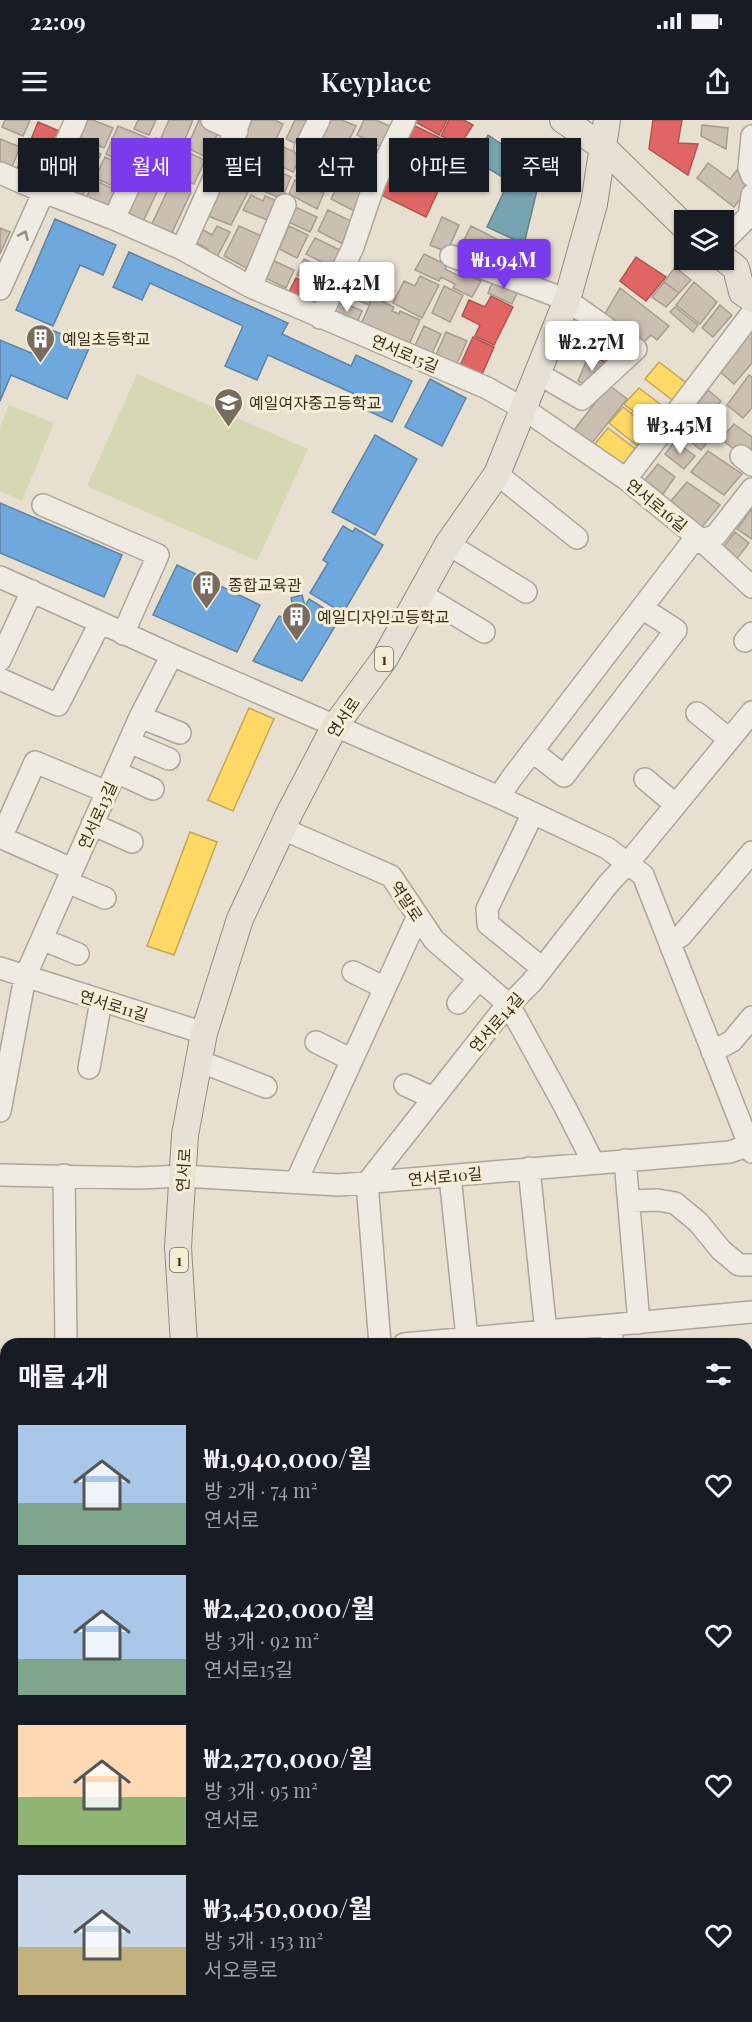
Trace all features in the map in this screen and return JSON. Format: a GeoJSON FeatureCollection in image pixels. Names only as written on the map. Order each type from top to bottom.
{"type":"FeatureCollection","features":[{"type":"Feature","properties":{"kind":"main road"},"geometry":{"type":"LineString","coordinates":[[563,120],[603,147],[674,216]]}},
{"type":"Feature","properties":{"kind":"main road","name":"연서로"},"geometry":{"type":"LineString","coordinates":[[184,1338],[178,1247],[185,1135],[204,1033],[240,919],[290,812],[335,726],[385,658],[448,544],[497,474],[567,300],[594,204],[607,120]]}},
{"type":"Feature","properties":{"kind":"main road"},"geometry":{"type":"LineString","coordinates":[[737,265],[742,292],[752,299]]}},
{"type":"Feature","properties":{"kind":"street"},"geometry":{"type":"LineString","coordinates":[[67,138],[75,120]]}},
{"type":"Feature","properties":{"kind":"street"},"geometry":{"type":"LineString","coordinates":[[182,249],[238,125],[212,120]]}},
{"type":"Feature","properties":{"kind":"street"},"geometry":{"type":"LineString","coordinates":[[310,138],[318,120]]}},
{"type":"Feature","properties":{"kind":"street"},"geometry":{"type":"LineString","coordinates":[[377,178],[405,120]]}},
{"type":"Feature","properties":{"kind":"street"},"geometry":{"type":"LineString","coordinates":[[752,136],[749,168],[752,176]]}},
{"type":"Feature","properties":{"kind":"street","name":"연서로15길"},"geometry":{"type":"LineString","coordinates":[[0,173],[18,181]]}},
{"type":"Feature","properties":{"kind":"street"},"geometry":{"type":"LineString","coordinates":[[0,289],[44,192]]}},
{"type":"Feature","properties":{"kind":"street","name":"연서로15길"},"geometry":{"type":"LineString","coordinates":[[44,192],[182,249],[251,287],[487,388],[524,409]]}},
{"type":"Feature","properties":{"kind":"street"},"geometry":{"type":"LineString","coordinates":[[114,219],[126,192]]}},
{"type":"Feature","properties":{"kind":"street"},"geometry":{"type":"LineString","coordinates":[[320,318],[353,247],[372,192]]}},
{"type":"Feature","properties":{"kind":"street"},"geometry":{"type":"LineString","coordinates":[[734,231],[749,216],[752,195]]}},
{"type":"Feature","properties":{"kind":"street"},"geometry":{"type":"LineString","coordinates":[[251,287],[285,204]]}},
{"type":"Feature","properties":{"kind":"street"},"geometry":{"type":"LineString","coordinates":[[451,256],[567,300],[636,349],[582,399],[537,373]]}},
{"type":"Feature","properties":{"kind":"street"},"geometry":{"type":"LineString","coordinates":[[626,479],[752,313]]}},
{"type":"Feature","properties":{"kind":"street","name":"연서로16길"},"geometry":{"type":"LineString","coordinates":[[524,409],[626,479],[701,540],[752,587]]}},
{"type":"Feature","properties":{"kind":"street"},"geometry":{"type":"LineString","coordinates":[[497,474],[577,538]]}},
{"type":"Feature","properties":{"kind":"street","name":"연서로16길"},"geometry":{"type":"LineString","coordinates":[[701,540],[716,535],[752,489]]}},
{"type":"Feature","properties":{"kind":"street"},"geometry":{"type":"LineString","coordinates":[[43,505],[158,555],[123,634]]}},
{"type":"Feature","properties":{"kind":"street"},"geometry":{"type":"LineString","coordinates":[[499,797],[690,545],[701,540]]}},
{"type":"Feature","properties":{"kind":"street"},"geometry":{"type":"LineString","coordinates":[[448,544],[526,592]]}},
{"type":"Feature","properties":{"kind":"street"},"geometry":{"type":"LineString","coordinates":[[0,577],[123,634],[499,797],[608,848],[644,875],[751,1147]]}},
{"type":"Feature","properties":{"kind":"street"},"geometry":{"type":"LineString","coordinates":[[0,660],[32,591]]}},
{"type":"Feature","properties":{"kind":"street"},"geometry":{"type":"LineString","coordinates":[[421,594],[484,632]]}},
{"type":"Feature","properties":{"kind":"street"},"geometry":{"type":"LineString","coordinates":[[532,751],[564,776],[676,630],[642,608]]}},
{"type":"Feature","properties":{"kind":"street"},"geometry":{"type":"LineString","coordinates":[[0,679],[58,705],[100,623]]}},
{"type":"Feature","properties":{"kind":"street","name":"연서로13길"},"geometry":{"type":"LineString","coordinates":[[25,977],[140,717],[172,655]]}},
{"type":"Feature","properties":{"kind":"street"},"geometry":{"type":"LineString","coordinates":[[628,863],[752,712]]}},
{"type":"Feature","properties":{"kind":"street"},"geometry":{"type":"LineString","coordinates":[[697,713],[729,739]]}},
{"type":"Feature","properties":{"kind":"street"},"geometry":{"type":"LineString","coordinates":[[140,717],[180,733]]}},
{"type":"Feature","properties":{"kind":"street"},"geometry":{"type":"LineString","coordinates":[[129,742],[169,759]]}},
{"type":"Feature","properties":{"kind":"street"},"geometry":{"type":"LineString","coordinates":[[105,898],[0,838],[35,762],[107,792]]}},
{"type":"Feature","properties":{"kind":"street"},"geometry":{"type":"LineString","coordinates":[[116,772],[153,789]]}},
{"type":"Feature","properties":{"kind":"street"},"geometry":{"type":"LineString","coordinates":[[645,779],[676,805]]}},
{"type":"Feature","properties":{"kind":"street"},"geometry":{"type":"LineString","coordinates":[[533,813],[487,909],[488,924],[542,968]]}},
{"type":"Feature","properties":{"kind":"street"},"geometry":{"type":"LineString","coordinates":[[93,825],[132,842]]}},
{"type":"Feature","properties":{"kind":"street","name":"역말로"},"geometry":{"type":"LineString","coordinates":[[284,829],[391,876],[434,940],[509,1005]]}},
{"type":"Feature","properties":{"kind":"street"},"geometry":{"type":"LineString","coordinates":[[670,943],[681,936],[752,852]]}},
{"type":"Feature","properties":{"kind":"street","name":"연서로14길"},"geometry":{"type":"LineString","coordinates":[[367,1183],[499,1015],[542,968],[609,883],[628,863]]}},
{"type":"Feature","properties":{"kind":"street"},"geometry":{"type":"LineString","coordinates":[[296,1182],[418,916]]}},
{"type":"Feature","properties":{"kind":"street"},"geometry":{"type":"LineString","coordinates":[[42,939],[78,954]]}},
{"type":"Feature","properties":{"kind":"street","name":"연서로11길"},"geometry":{"type":"LineString","coordinates":[[0,968],[204,1033]]}},
{"type":"Feature","properties":{"kind":"street"},"geometry":{"type":"LineString","coordinates":[[353,972],[385,988]]}},
{"type":"Feature","properties":{"kind":"street"},"geometry":{"type":"LineString","coordinates":[[0,1111],[25,977]]}},
{"type":"Feature","properties":{"kind":"street"},"geometry":{"type":"LineString","coordinates":[[458,1004],[478,980]]}},
{"type":"Feature","properties":{"kind":"street"},"geometry":{"type":"LineString","coordinates":[[89,1068],[101,1001]]}},
{"type":"Feature","properties":{"kind":"street"},"geometry":{"type":"LineString","coordinates":[[509,1005],[593,1162]]}},
{"type":"Feature","properties":{"kind":"street"},"geometry":{"type":"LineString","coordinates":[[712,1052],[732,1041],[752,1017]]}},
{"type":"Feature","properties":{"kind":"street"},"geometry":{"type":"LineString","coordinates":[[316,1042],[352,1060]]}},
{"type":"Feature","properties":{"kind":"street"},"geometry":{"type":"LineString","coordinates":[[199,1061],[266,1087]]}},
{"type":"Feature","properties":{"kind":"street"},"geometry":{"type":"LineString","coordinates":[[405,1085],[433,1098]]}},
{"type":"Feature","properties":{"kind":"street","name":"연서로10길"},"geometry":{"type":"LineString","coordinates":[[0,1175],[139,1178],[182,1176],[339,1185],[730,1152],[751,1147]]}},
{"type":"Feature","properties":{"kind":"street"},"geometry":{"type":"LineString","coordinates":[[625,1160],[639,1323]]}},
{"type":"Feature","properties":{"kind":"street"},"geometry":{"type":"LineString","coordinates":[[529,1168],[545,1323],[551,1338],[612,1335],[639,1323],[752,1312]]}},
{"type":"Feature","properties":{"kind":"street"},"geometry":{"type":"LineString","coordinates":[[63,1175],[66,1338]]}},
{"type":"Feature","properties":{"kind":"street"},"geometry":{"type":"LineString","coordinates":[[450,1176],[466,1338]]}},
{"type":"Feature","properties":{"kind":"street"},"geometry":{"type":"LineString","coordinates":[[367,1183],[380,1338]]}},
{"type":"Feature","properties":{"kind":"street"},"geometry":{"type":"LineString","coordinates":[[629,1201],[658,1200],[675,1203],[698,1221],[721,1250],[738,1265],[752,1265]]}},
{"type":"Feature","properties":{"kind":"green space"},"geometry":{"type":"Polygon","coordinates":[[[137,374],[308,449],[257,561],[87,486],[137,374]]]}},
{"type":"Feature","properties":{"kind":"green space"},"geometry":{"type":"Polygon","coordinates":[[[9,405],[54,423],[22,501],[0,491],[0,427],[9,405]]]}},
{"type":"Feature","properties":{"kind":"building: 주거"},"geometry":{"type":"Polygon","coordinates":[[[659,362],[689,385],[676,403],[645,379],[659,362]]]}},
{"type":"Feature","properties":{"kind":"building: 주거"},"geometry":{"type":"Polygon","coordinates":[[[639,388],[669,411],[655,429],[624,404],[639,388]]]}},
{"type":"Feature","properties":{"kind":"building: 주거"},"geometry":{"type":"Polygon","coordinates":[[[623,407],[653,430],[640,448],[609,423],[623,407]]]}},
{"type":"Feature","properties":{"kind":"building: 주거"},"geometry":{"type":"Polygon","coordinates":[[[608,428],[638,451],[625,469],[594,445],[608,428]]]}},
{"type":"Feature","properties":{"kind":"building: 주거"},"geometry":{"type":"Polygon","coordinates":[[[249,708],[274,719],[233,811],[208,800],[249,708]]]}},
{"type":"Feature","properties":{"kind":"building: 주거"},"geometry":{"type":"Polygon","coordinates":[[[190,832],[217,842],[174,955],[147,946],[190,832]]]}},
{"type":"Feature","properties":{"kind":"building: 상업"},"geometry":{"type":"Polygon","coordinates":[[[412,120],[447,120],[439,135],[412,120]]]}},
{"type":"Feature","properties":{"kind":"building: 상업"},"geometry":{"type":"Polygon","coordinates":[[[449,120],[464,120],[473,125],[465,138],[441,136],[449,120]]]}},
{"type":"Feature","properties":{"kind":"building: 상업"},"geometry":{"type":"Polygon","coordinates":[[[653,120],[682,120],[678,143],[698,144],[688,175],[649,149],[653,120]]]}},
{"type":"Feature","properties":{"kind":"building: 상업"},"geometry":{"type":"Polygon","coordinates":[[[38,122],[59,131],[56,138],[32,138],[38,122]]]}},
{"type":"Feature","properties":{"kind":"building: 상업"},"geometry":{"type":"Polygon","coordinates":[[[411,124],[440,138],[404,138],[411,124]]]}},
{"type":"Feature","properties":{"kind":"building: 상업"},"geometry":{"type":"Polygon","coordinates":[[[389,175],[389,192],[438,192],[426,217],[379,194],[389,175]]]}},
{"type":"Feature","properties":{"kind":"building: 상업"},"geometry":{"type":"Polygon","coordinates":[[[500,240],[524,251],[514,273],[489,262],[500,240]]]}},
{"type":"Feature","properties":{"kind":"building: 상업"},"geometry":{"type":"Polygon","coordinates":[[[636,257],[666,277],[646,301],[620,281],[636,257]]]}},
{"type":"Feature","properties":{"kind":"building: 상업"},"geometry":{"type":"Polygon","coordinates":[[[296,278],[320,290],[313,304],[289,292],[296,278]]]}},
{"type":"Feature","properties":{"kind":"building: 상업"},"geometry":{"type":"Polygon","coordinates":[[[491,296],[513,307],[494,345],[475,336],[480,325],[462,316],[469,300],[485,307],[491,296]]]}},
{"type":"Feature","properties":{"kind":"building: 상업"},"geometry":{"type":"Polygon","coordinates":[[[600,328],[620,344],[607,365],[590,352],[600,328]]]}},
{"type":"Feature","properties":{"kind":"building: 상업"},"geometry":{"type":"Polygon","coordinates":[[[473,337],[494,347],[480,379],[458,370],[473,337]]]}},
{"type":"Feature","properties":{"kind":"building: 학교"},"geometry":{"type":"Polygon","coordinates":[[[55,219],[116,245],[103,275],[80,265],[53,326],[16,310],[55,219]]]}},
{"type":"Feature","properties":{"kind":"building: 학교","name":"예일여자중고등학교"},"geometry":{"type":"Polygon","coordinates":[[[129,252],[288,323],[282,334],[351,366],[356,355],[412,381],[392,422],[366,410],[370,401],[268,355],[257,380],[225,366],[243,326],[150,283],[142,300],[113,287],[129,252]]]}},
{"type":"Feature","properties":{"kind":"building: 학교","name":"예일초등학교"},"geometry":{"type":"Polygon","coordinates":[[[42,326],[90,346],[67,399],[11,375],[0,401],[0,340],[31,353],[42,326]]]}},
{"type":"Feature","properties":{"kind":"building: 학교"},"geometry":{"type":"Polygon","coordinates":[[[430,379],[466,398],[442,446],[405,427],[430,379]]]}},
{"type":"Feature","properties":{"kind":"building: 학교"},"geometry":{"type":"Polygon","coordinates":[[[375,435],[417,459],[375,535],[332,512],[375,435]]]}},
{"type":"Feature","properties":{"kind":"building: 학교"},"geometry":{"type":"Polygon","coordinates":[[[0,503],[122,555],[104,597],[0,553],[0,503]]]}},
{"type":"Feature","properties":{"kind":"building: 학교"},"geometry":{"type":"Polygon","coordinates":[[[343,526],[353,532],[355,528],[383,545],[343,613],[310,593],[328,563],[323,560],[343,526]]]}},
{"type":"Feature","properties":{"kind":"building: 학교","name":"종합교육관"},"geometry":{"type":"Polygon","coordinates":[[[177,565],[260,605],[237,652],[153,615],[177,565]]]}},
{"type":"Feature","properties":{"kind":"building: 학교","name":"예일디자인고등학교"},"geometry":{"type":"Polygon","coordinates":[[[302,595],[305,606],[309,599],[340,618],[302,681],[253,661],[279,616],[296,620],[291,598],[302,595]]]}},
{"type":"Feature","properties":{"kind":"building: 공공"},"geometry":{"type":"Polygon","coordinates":[[[488,135],[501,144],[501,176],[489,169],[489,138],[487,138],[488,135]]]}},
{"type":"Feature","properties":{"kind":"building: 공공"},"geometry":{"type":"Polygon","coordinates":[[[504,192],[537,192],[524,244],[487,227],[504,192]]]}},
{"type":"Feature","properties":{"kind":"building: 기타"},"geometry":{"type":"Polygon","coordinates":[[[5,120],[30,120],[23,136],[2,127],[5,120]]]}},
{"type":"Feature","properties":{"kind":"building: 기타"},"geometry":{"type":"Polygon","coordinates":[[[84,120],[93,120],[113,128],[104,148],[99,146],[99,138],[77,136],[84,120]]]}},
{"type":"Feature","properties":{"kind":"building: 기타"},"geometry":{"type":"Polygon","coordinates":[[[138,120],[156,120],[149,135],[134,129],[138,120]]]}},
{"type":"Feature","properties":{"kind":"building: 기타"},"geometry":{"type":"Polygon","coordinates":[[[169,120],[193,120],[185,138],[161,138],[169,120]]]}},
{"type":"Feature","properties":{"kind":"building: 기타"},"geometry":{"type":"Polygon","coordinates":[[[199,120],[220,129],[216,138],[203,138],[203,156],[191,150],[191,139],[199,120]]]}},
{"type":"Feature","properties":{"kind":"building: 기타"},"geometry":{"type":"Polygon","coordinates":[[[252,120],[275,120],[283,124],[276,138],[244,138],[252,120]]]}},
{"type":"Feature","properties":{"kind":"building: 기타"},"geometry":{"type":"Polygon","coordinates":[[[295,120],[311,120],[302,138],[296,138],[296,144],[286,139],[295,120]]]}},
{"type":"Feature","properties":{"kind":"building: 기타"},"geometry":{"type":"Polygon","coordinates":[[[327,120],[342,120],[356,126],[350,138],[318,138],[327,120]]]}},
{"type":"Feature","properties":{"kind":"building: 기타"},"geometry":{"type":"Polygon","coordinates":[[[364,120],[376,120],[392,127],[381,147],[377,145],[377,138],[363,138],[357,135],[364,120]]]}},
{"type":"Feature","properties":{"kind":"building: 기타"},"geometry":{"type":"Polygon","coordinates":[[[702,125],[728,128],[726,149],[701,136],[702,125]]]}},
{"type":"Feature","properties":{"kind":"building: 기타"},"geometry":{"type":"Polygon","coordinates":[[[118,126],[148,138],[113,138],[118,126]]]}},
{"type":"Feature","properties":{"kind":"building: 기타"},"geometry":{"type":"Polygon","coordinates":[[[0,139],[18,146],[12,167],[0,162],[0,139]]]}},
{"type":"Feature","properties":{"kind":"building: 기타"},"geometry":{"type":"Polygon","coordinates":[[[111,142],[111,156],[106,154],[111,142]]]}},
{"type":"Feature","properties":{"kind":"building: 기타"},"geometry":{"type":"Polygon","coordinates":[[[284,147],[296,153],[296,166],[293,172],[284,168],[284,147]]]}},
{"type":"Feature","properties":{"kind":"building: 기타"},"geometry":{"type":"Polygon","coordinates":[[[191,154],[203,159],[194,184],[191,183],[191,154]]]}},
{"type":"Feature","properties":{"kind":"building: 기타"},"geometry":{"type":"Polygon","coordinates":[[[105,157],[111,160],[111,185],[99,180],[99,170],[105,157]]]}},
{"type":"Feature","properties":{"kind":"building: 기타"},"geometry":{"type":"Polygon","coordinates":[[[708,163],[730,179],[737,170],[745,177],[744,194],[734,207],[697,178],[708,163]]]}},
{"type":"Feature","properties":{"kind":"building: 기타"},"geometry":{"type":"Polygon","coordinates":[[[284,174],[291,177],[282,199],[266,192],[284,192],[284,174]]]}},
{"type":"Feature","properties":{"kind":"building: 기타"},"geometry":{"type":"Polygon","coordinates":[[[295,180],[296,192],[324,193],[317,209],[289,194],[295,180]]]}},
{"type":"Feature","properties":{"kind":"building: 기타"},"geometry":{"type":"Polygon","coordinates":[[[99,182],[111,188],[111,192],[120,192],[110,212],[85,201],[89,192],[99,192],[99,182]]]}},
{"type":"Feature","properties":{"kind":"building: 기타"},"geometry":{"type":"Polygon","coordinates":[[[68,192],[84,192],[81,198],[68,192]]]}},
{"type":"Feature","properties":{"kind":"building: 기타"},"geometry":{"type":"Polygon","coordinates":[[[133,192],[157,192],[141,226],[122,216],[133,192]]]}},
{"type":"Feature","properties":{"kind":"building: 기타"},"geometry":{"type":"Polygon","coordinates":[[[167,192],[191,192],[169,239],[150,228],[167,192]]]}},
{"type":"Feature","properties":{"kind":"building: 기타"},"geometry":{"type":"Polygon","coordinates":[[[220,192],[248,192],[231,225],[208,216],[220,192]]]}},
{"type":"Feature","properties":{"kind":"building: 기타"},"geometry":{"type":"Polygon","coordinates":[[[334,192],[369,192],[358,213],[331,199],[334,192]]]}},
{"type":"Feature","properties":{"kind":"building: 기타"},"geometry":{"type":"Polygon","coordinates":[[[251,195],[263,201],[265,196],[281,203],[272,222],[243,210],[251,195]]]}},
{"type":"Feature","properties":{"kind":"building: 기타"},"geometry":{"type":"Polygon","coordinates":[[[289,204],[317,217],[310,232],[282,219],[289,204]]]}},
{"type":"Feature","properties":{"kind":"building: 기타"},"geometry":{"type":"Polygon","coordinates":[[[328,210],[353,222],[343,244],[318,231],[328,210]]]}},
{"type":"Feature","properties":{"kind":"building: 기타"},"geometry":{"type":"Polygon","coordinates":[[[442,217],[459,225],[447,252],[430,245],[442,217]]]}},
{"type":"Feature","properties":{"kind":"building: 기타"},"geometry":{"type":"Polygon","coordinates":[[[217,226],[230,232],[216,259],[205,253],[208,249],[193,241],[200,228],[212,235],[217,226]]]}},
{"type":"Feature","properties":{"kind":"building: 기타"},"geometry":{"type":"Polygon","coordinates":[[[239,226],[264,237],[248,269],[224,256],[239,226]]]}},
{"type":"Feature","properties":{"kind":"building: 기타"},"geometry":{"type":"Polygon","coordinates":[[[289,226],[308,235],[297,258],[279,249],[289,226]]]}},
{"type":"Feature","properties":{"kind":"building: 기타"},"geometry":{"type":"Polygon","coordinates":[[[471,226],[497,239],[487,259],[461,246],[471,226]]]}},
{"type":"Feature","properties":{"kind":"building: 기타"},"geometry":{"type":"Polygon","coordinates":[[[0,228],[10,232],[0,254],[0,228]]]}},
{"type":"Feature","properties":{"kind":"building: 기타"},"geometry":{"type":"Polygon","coordinates":[[[315,238],[340,250],[331,267],[306,254],[315,238]]]}},
{"type":"Feature","properties":{"kind":"building: 기타"},"geometry":{"type":"Polygon","coordinates":[[[424,254],[447,265],[445,269],[459,276],[461,272],[481,281],[472,297],[453,288],[455,284],[441,277],[439,281],[415,270],[424,254]]]}},
{"type":"Feature","properties":{"kind":"building: 기타"},"geometry":{"type":"Polygon","coordinates":[[[268,258],[294,270],[286,288],[259,275],[268,258]]]}},
{"type":"Feature","properties":{"kind":"building: 기타"},"geometry":{"type":"Polygon","coordinates":[[[304,259],[329,272],[321,287],[297,275],[304,259]]]}},
{"type":"Feature","properties":{"kind":"building: 기타"},"geometry":{"type":"Polygon","coordinates":[[[674,268],[691,280],[679,293],[664,282],[674,268]]]}},
{"type":"Feature","properties":{"kind":"building: 기타"},"geometry":{"type":"Polygon","coordinates":[[[420,276],[439,285],[422,318],[393,303],[404,281],[415,286],[420,276]]]}},
{"type":"Feature","properties":{"kind":"building: 기타"},"geometry":{"type":"Polygon","coordinates":[[[495,276],[520,287],[512,304],[488,293],[495,276]]]}},
{"type":"Feature","properties":{"kind":"building: 기타"},"geometry":{"type":"Polygon","coordinates":[[[351,277],[376,289],[369,305],[343,294],[351,277]]]}},
{"type":"Feature","properties":{"kind":"building: 기타"},"geometry":{"type":"Polygon","coordinates":[[[664,282],[679,293],[666,307],[652,297],[664,282]]]}},
{"type":"Feature","properties":{"kind":"building: 기타"},"geometry":{"type":"Polygon","coordinates":[[[694,282],[717,302],[700,324],[676,305],[694,282]]]}},
{"type":"Feature","properties":{"kind":"building: 기타"},"geometry":{"type":"Polygon","coordinates":[[[444,286],[463,295],[450,322],[432,313],[444,286]]]}},
{"type":"Feature","properties":{"kind":"building: 기타"},"geometry":{"type":"Polygon","coordinates":[[[620,288],[669,326],[657,340],[651,335],[639,347],[602,319],[620,288]]]}},
{"type":"Feature","properties":{"kind":"building: 기타"},"geometry":{"type":"Polygon","coordinates":[[[373,297],[394,307],[392,311],[399,314],[400,311],[420,320],[406,351],[359,329],[373,297]]]}},
{"type":"Feature","properties":{"kind":"building: 기타"},"geometry":{"type":"Polygon","coordinates":[[[337,300],[362,311],[355,327],[336,318],[333,308],[337,300]]]}},
{"type":"Feature","properties":{"kind":"building: 기타"},"geometry":{"type":"Polygon","coordinates":[[[720,305],[732,315],[713,337],[702,328],[720,305]]]}},
{"type":"Feature","properties":{"kind":"building: 기타"},"geometry":{"type":"Polygon","coordinates":[[[675,307],[698,325],[693,332],[670,312],[675,307]]]}},
{"type":"Feature","properties":{"kind":"building: 기타"},"geometry":{"type":"Polygon","coordinates":[[[424,326],[441,334],[429,360],[412,352],[424,326]]]}},
{"type":"Feature","properties":{"kind":"building: 기타"},"geometry":{"type":"Polygon","coordinates":[[[748,330],[752,333],[752,363],[734,384],[717,369],[748,330]]]}},
{"type":"Feature","properties":{"kind":"building: 기타"},"geometry":{"type":"Polygon","coordinates":[[[446,332],[467,341],[455,368],[434,359],[446,332]]]}},
{"type":"Feature","properties":{"kind":"building: 기타"},"geometry":{"type":"Polygon","coordinates":[[[589,355],[607,367],[592,388],[578,381],[589,355]]]}},
{"type":"Feature","properties":{"kind":"building: 기타"},"geometry":{"type":"Polygon","coordinates":[[[749,375],[752,377],[752,408],[743,418],[727,405],[749,375]]]}},
{"type":"Feature","properties":{"kind":"building: 기타"},"geometry":{"type":"Polygon","coordinates":[[[609,385],[627,399],[588,448],[571,434],[609,385]]]}},
{"type":"Feature","properties":{"kind":"building: 기타"},"geometry":{"type":"Polygon","coordinates":[[[708,390],[721,401],[709,417],[695,407],[708,390]]]}},
{"type":"Feature","properties":{"kind":"building: 기타"},"geometry":{"type":"Polygon","coordinates":[[[693,419],[713,435],[701,450],[681,434],[693,419]]]}},
{"type":"Feature","properties":{"kind":"building: 기타"},"geometry":{"type":"Polygon","coordinates":[[[734,424],[752,437],[752,463],[721,439],[734,424]]]}},
{"type":"Feature","properties":{"kind":"building: 기타"},"geometry":{"type":"Polygon","coordinates":[[[675,441],[695,456],[684,469],[665,454],[675,441]]]}},
{"type":"Feature","properties":{"kind":"building: 기타"},"geometry":{"type":"Polygon","coordinates":[[[708,451],[742,474],[724,495],[691,472],[708,451]]]}},
{"type":"Feature","properties":{"kind":"building: 기타"},"geometry":{"type":"Polygon","coordinates":[[[658,464],[675,477],[663,494],[645,480],[658,464]]]}},
{"type":"Feature","properties":{"kind":"building: 기타"},"geometry":{"type":"Polygon","coordinates":[[[687,482],[720,505],[702,527],[671,501],[687,482]]]}},
{"type":"Feature","properties":{"kind":"building: 기타"},"geometry":{"type":"Polygon","coordinates":[[[752,509],[752,539],[737,529],[752,509]]]}},
{"type":"Feature","properties":{"kind":"building: 기타"},"geometry":{"type":"Polygon","coordinates":[[[735,532],[749,543],[735,561],[721,550],[735,532]]]}},
{"type":"Feature","properties":{"kind":"place","name":"예일초등학교"},"geometry":{"type":"Point","coordinates":[41,364]}},
{"type":"Feature","properties":{"kind":"place","name":"예일여자중고등학교"},"geometry":{"type":"Point","coordinates":[228,428]}},
{"type":"Feature","properties":{"kind":"place","name":"종합교육관"},"geometry":{"type":"Point","coordinates":[207,610]}},
{"type":"Feature","properties":{"kind":"place","name":"예일디자인고등학교"},"geometry":{"type":"Point","coordinates":[296,642]}}]}
